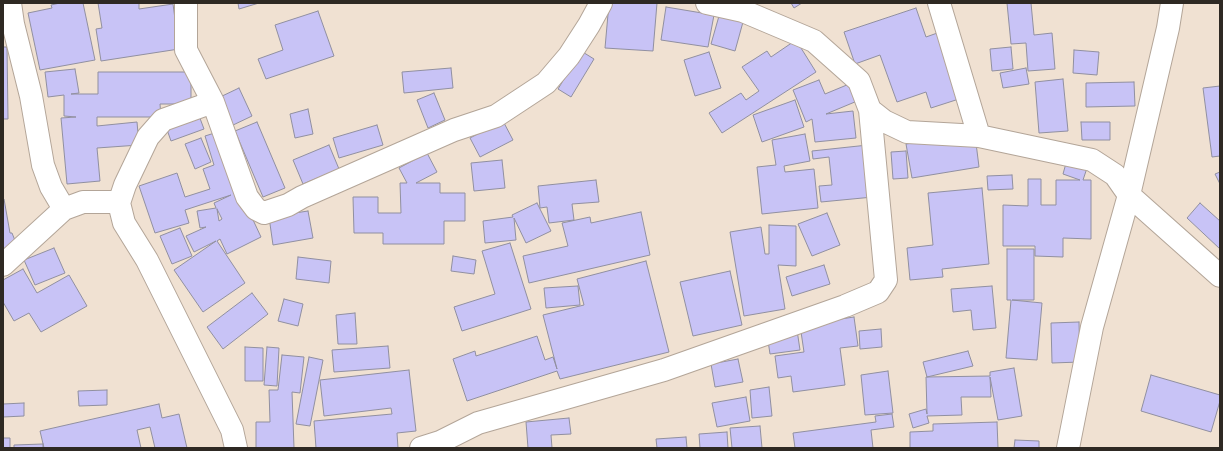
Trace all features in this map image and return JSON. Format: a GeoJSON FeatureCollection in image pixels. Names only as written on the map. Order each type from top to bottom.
{"type":"FeatureCollection","features":[{"type":"Feature","properties":{"kind":"street"},"geometry":{"type":"LineString","coordinates":[[10,3],[16,37],[32,96],[44,165],[51,187],[64,209]]}},
{"type":"Feature","properties":{"kind":"street"},"geometry":{"type":"LineString","coordinates":[[186,3],[186,50],[213,102],[247,197],[256,209],[264,214],[288,205],[302,197],[454,130],[496,116],[546,83],[569,56],[601,3]]}},
{"type":"Feature","properties":{"kind":"street"},"geometry":{"type":"LineString","coordinates":[[420,448],[440,442],[478,423],[664,370],[845,306],[878,292],[886,280],[870,110],[859,81],[814,41],[743,11],[707,3]]}},
{"type":"Feature","properties":{"kind":"street"},"geometry":{"type":"LineString","coordinates":[[939,3],[979,136]]}},
{"type":"Feature","properties":{"kind":"street"},"geometry":{"type":"LineString","coordinates":[[1068,448],[1092,327],[1129,195],[1168,28],[1172,3]]}},
{"type":"Feature","properties":{"kind":"street"},"geometry":{"type":"LineString","coordinates":[[213,102],[163,120],[148,136],[125,185],[119,203],[124,223],[147,260],[232,430],[236,448]]}},
{"type":"Feature","properties":{"kind":"street"},"geometry":{"type":"LineString","coordinates":[[870,110],[884,121],[907,132],[979,136],[1092,160],[1115,176],[1129,195],[1220,276]]}},
{"type":"Feature","properties":{"kind":"street"},"geometry":{"type":"LineString","coordinates":[[3,265],[64,209],[83,202],[119,203]]}},
{"type":"Feature","properties":{"kind":"building"},"geometry":{"type":"Polygon","coordinates":[[[60,3],[83,3],[95,60],[40,70],[28,13],[52,8],[51,5],[60,3]]]}},
{"type":"Feature","properties":{"kind":"building"},"geometry":{"type":"Polygon","coordinates":[[[98,3],[139,3],[139,9],[173,4],[179,49],[101,61],[96,29],[102,28],[98,3]]]}},
{"type":"Feature","properties":{"kind":"building"},"geometry":{"type":"Polygon","coordinates":[[[238,3],[259,3],[239,9],[238,3]]]}},
{"type":"Feature","properties":{"kind":"building"},"geometry":{"type":"Polygon","coordinates":[[[609,3],[657,3],[653,51],[605,48],[609,3]]]}},
{"type":"Feature","properties":{"kind":"building"},"geometry":{"type":"Polygon","coordinates":[[[791,3],[802,3],[794,8],[791,3]]]}},
{"type":"Feature","properties":{"kind":"building"},"geometry":{"type":"Polygon","coordinates":[[[1007,3],[1031,3],[1034,35],[1052,33],[1055,69],[1028,71],[1026,43],[1011,44],[1007,3]]]}},
{"type":"Feature","properties":{"kind":"building"},"geometry":{"type":"Polygon","coordinates":[[[666,7],[714,15],[708,47],[661,40],[666,7]]]}},
{"type":"Feature","properties":{"kind":"building"},"geometry":{"type":"Polygon","coordinates":[[[916,8],[926,37],[943,31],[962,98],[931,108],[926,92],[897,102],[880,55],[855,64],[844,32],[916,8]]]}},
{"type":"Feature","properties":{"kind":"building"},"geometry":{"type":"Polygon","coordinates":[[[318,11],[334,56],[266,79],[258,59],[283,50],[275,25],[318,11]]]}},
{"type":"Feature","properties":{"kind":"building"},"geometry":{"type":"Polygon","coordinates":[[[719,16],[743,22],[735,51],[711,44],[719,16]]]}},
{"type":"Feature","properties":{"kind":"building"},"geometry":{"type":"Polygon","coordinates":[[[796,40],[816,72],[722,133],[709,113],[741,93],[746,100],[759,91],[742,67],[767,51],[771,57],[796,40]]]}},
{"type":"Feature","properties":{"kind":"building"},"geometry":{"type":"Polygon","coordinates":[[[3,47],[7,47],[8,119],[3,119],[3,47]]]}},
{"type":"Feature","properties":{"kind":"building"},"geometry":{"type":"Polygon","coordinates":[[[1011,47],[1013,69],[992,71],[990,49],[1011,47]]]}},
{"type":"Feature","properties":{"kind":"building"},"geometry":{"type":"Polygon","coordinates":[[[1074,50],[1099,52],[1097,75],[1073,73],[1074,50]]]}},
{"type":"Feature","properties":{"kind":"building"},"geometry":{"type":"Polygon","coordinates":[[[581,51],[594,59],[571,97],[558,89],[581,51]]]}},
{"type":"Feature","properties":{"kind":"building"},"geometry":{"type":"Polygon","coordinates":[[[709,52],[721,88],[695,96],[684,60],[709,52]]]}},
{"type":"Feature","properties":{"kind":"building"},"geometry":{"type":"Polygon","coordinates":[[[451,68],[453,88],[404,93],[402,72],[451,68]]]}},
{"type":"Feature","properties":{"kind":"building"},"geometry":{"type":"Polygon","coordinates":[[[1026,68],[1029,84],[1003,88],[1000,73],[1026,68]]]}},
{"type":"Feature","properties":{"kind":"building"},"geometry":{"type":"Polygon","coordinates":[[[75,69],[79,93],[71,94],[98,94],[98,72],[191,72],[191,104],[160,104],[161,117],[97,117],[97,126],[137,122],[139,145],[97,148],[100,181],[67,184],[61,118],[76,117],[64,116],[64,95],[48,97],[45,72],[75,69]]]}},
{"type":"Feature","properties":{"kind":"building"},"geometry":{"type":"Polygon","coordinates":[[[1063,79],[1068,131],[1039,133],[1035,82],[1063,79]]]}},
{"type":"Feature","properties":{"kind":"building"},"geometry":{"type":"Polygon","coordinates":[[[819,80],[825,94],[854,82],[862,99],[826,114],[853,111],[856,138],[815,142],[812,119],[806,122],[793,90],[819,80]]]}},
{"type":"Feature","properties":{"kind":"building"},"geometry":{"type":"Polygon","coordinates":[[[1134,82],[1135,106],[1086,107],[1086,83],[1134,82]]]}},
{"type":"Feature","properties":{"kind":"building"},"geometry":{"type":"Polygon","coordinates":[[[1220,86],[1220,156],[1212,157],[1203,88],[1220,86]]]}},
{"type":"Feature","properties":{"kind":"building"},"geometry":{"type":"Polygon","coordinates":[[[239,88],[252,116],[231,126],[218,98],[239,88]]]}},
{"type":"Feature","properties":{"kind":"building"},"geometry":{"type":"Polygon","coordinates":[[[434,93],[445,120],[428,128],[417,100],[434,93]]]}},
{"type":"Feature","properties":{"kind":"building"},"geometry":{"type":"Polygon","coordinates":[[[795,100],[804,127],[762,142],[753,115],[795,100]]]}},
{"type":"Feature","properties":{"kind":"building"},"geometry":{"type":"Polygon","coordinates":[[[308,109],[313,134],[295,138],[290,114],[308,109]]]}},
{"type":"Feature","properties":{"kind":"building"},"geometry":{"type":"Polygon","coordinates":[[[198,113],[204,129],[171,141],[165,124],[198,113]]]}},
{"type":"Feature","properties":{"kind":"building"},"geometry":{"type":"Polygon","coordinates":[[[503,121],[513,140],[480,157],[470,138],[503,121]]]}},
{"type":"Feature","properties":{"kind":"building"},"geometry":{"type":"Polygon","coordinates":[[[257,122],[285,188],[263,197],[235,131],[257,122]]]}},
{"type":"Feature","properties":{"kind":"building"},"geometry":{"type":"Polygon","coordinates":[[[1081,122],[1110,122],[1110,140],[1082,140],[1081,122]]]}},
{"type":"Feature","properties":{"kind":"building"},"geometry":{"type":"Polygon","coordinates":[[[377,125],[383,145],[339,158],[333,138],[377,125]]]}},
{"type":"Feature","properties":{"kind":"building"},"geometry":{"type":"Polygon","coordinates":[[[221,131],[240,192],[261,237],[227,254],[220,239],[217,241],[245,283],[203,312],[174,270],[216,241],[194,252],[186,236],[206,227],[200,228],[197,211],[216,208],[214,203],[231,195],[185,210],[189,223],[155,233],[139,186],[177,173],[185,197],[210,189],[203,169],[214,165],[205,136],[221,131]],[[217,209],[219,221],[222,219],[217,209]]]}},
{"type":"Feature","properties":{"kind":"building"},"geometry":{"type":"Polygon","coordinates":[[[805,134],[810,161],[784,166],[785,172],[814,169],[818,208],[762,214],[757,167],[776,165],[772,140],[805,134]]]}},
{"type":"Feature","properties":{"kind":"building"},"geometry":{"type":"Polygon","coordinates":[[[957,136],[959,146],[976,143],[979,167],[912,178],[906,144],[957,136]]]}},
{"type":"Feature","properties":{"kind":"building"},"geometry":{"type":"Polygon","coordinates":[[[201,138],[211,162],[195,169],[185,144],[201,138]]]}},
{"type":"Feature","properties":{"kind":"building"},"geometry":{"type":"Polygon","coordinates":[[[329,145],[339,169],[303,184],[293,160],[329,145]]]}},
{"type":"Feature","properties":{"kind":"building"},"geometry":{"type":"Polygon","coordinates":[[[868,145],[873,197],[821,202],[819,186],[832,185],[829,157],[813,159],[812,151],[868,145]]]}},
{"type":"Feature","properties":{"kind":"building"},"geometry":{"type":"Polygon","coordinates":[[[906,151],[908,178],[893,179],[891,152],[906,151]]]}},
{"type":"Feature","properties":{"kind":"building"},"geometry":{"type":"Polygon","coordinates":[[[427,153],[437,172],[416,183],[440,183],[440,193],[465,193],[465,221],[444,221],[444,244],[383,244],[383,233],[354,233],[353,197],[378,197],[378,213],[401,213],[400,183],[407,183],[399,168],[427,153]]]}},
{"type":"Feature","properties":{"kind":"building"},"geometry":{"type":"Polygon","coordinates":[[[1068,156],[1089,162],[1083,180],[1091,180],[1091,239],[1063,238],[1063,257],[1035,256],[1035,246],[1003,246],[1003,205],[1028,206],[1028,179],[1041,179],[1041,205],[1056,205],[1056,180],[1080,180],[1063,174],[1068,156]]]}},
{"type":"Feature","properties":{"kind":"building"},"geometry":{"type":"Polygon","coordinates":[[[502,160],[505,188],[474,191],[471,163],[502,160]]]}},
{"type":"Feature","properties":{"kind":"building"},"geometry":{"type":"Polygon","coordinates":[[[1220,172],[1220,184],[1215,174],[1220,172]]]}},
{"type":"Feature","properties":{"kind":"building"},"geometry":{"type":"Polygon","coordinates":[[[1012,175],[1013,189],[988,190],[987,176],[1012,175]]]}},
{"type":"Feature","properties":{"kind":"building"},"geometry":{"type":"Polygon","coordinates":[[[596,180],[599,202],[572,204],[574,220],[549,223],[547,207],[540,208],[538,186],[596,180]]]}},
{"type":"Feature","properties":{"kind":"building"},"geometry":{"type":"Polygon","coordinates":[[[982,188],[989,264],[942,269],[943,277],[910,280],[907,248],[933,245],[928,193],[982,188]]]}},
{"type":"Feature","properties":{"kind":"building"},"geometry":{"type":"Polygon","coordinates":[[[3,199],[10,233],[12,233],[18,248],[3,254],[3,199]]]}},
{"type":"Feature","properties":{"kind":"building"},"geometry":{"type":"Polygon","coordinates":[[[537,203],[551,231],[526,243],[514,218],[516,240],[485,243],[483,221],[513,217],[512,215],[537,203]]]}},
{"type":"Feature","properties":{"kind":"building"},"geometry":{"type":"Polygon","coordinates":[[[1200,203],[1220,221],[1220,249],[1187,218],[1200,203]]]}},
{"type":"Feature","properties":{"kind":"building"},"geometry":{"type":"Polygon","coordinates":[[[308,211],[313,238],[273,245],[269,217],[308,211]]]}},
{"type":"Feature","properties":{"kind":"building"},"geometry":{"type":"Polygon","coordinates":[[[641,212],[650,255],[529,283],[523,256],[568,246],[562,223],[590,217],[591,223],[641,212]]]}},
{"type":"Feature","properties":{"kind":"building"},"geometry":{"type":"Polygon","coordinates":[[[827,213],[840,245],[812,256],[798,224],[827,213]]]}},
{"type":"Feature","properties":{"kind":"building"},"geometry":{"type":"Polygon","coordinates":[[[769,225],[796,226],[796,266],[778,265],[785,309],[744,316],[730,232],[761,227],[765,254],[769,254],[769,225]]]}},
{"type":"Feature","properties":{"kind":"building"},"geometry":{"type":"Polygon","coordinates":[[[180,228],[192,256],[172,264],[160,236],[180,228]]]}},
{"type":"Feature","properties":{"kind":"building"},"geometry":{"type":"Polygon","coordinates":[[[510,243],[531,309],[462,331],[454,307],[495,294],[482,251],[510,243]]]}},
{"type":"Feature","properties":{"kind":"building"},"geometry":{"type":"Polygon","coordinates":[[[54,248],[65,273],[35,285],[24,260],[54,248]]]}},
{"type":"Feature","properties":{"kind":"building"},"geometry":{"type":"Polygon","coordinates":[[[1007,249],[1034,249],[1034,300],[1012,300],[1042,303],[1037,360],[1006,358],[1011,300],[1007,300],[1007,249]]]}},
{"type":"Feature","properties":{"kind":"building"},"geometry":{"type":"Polygon","coordinates":[[[453,256],[476,260],[474,274],[451,271],[453,256]]]}},
{"type":"Feature","properties":{"kind":"building"},"geometry":{"type":"Polygon","coordinates":[[[298,257],[331,261],[329,283],[296,279],[298,257]]]}},
{"type":"Feature","properties":{"kind":"building"},"geometry":{"type":"Polygon","coordinates":[[[646,261],[669,352],[560,379],[557,371],[467,401],[453,359],[475,351],[476,356],[537,336],[545,360],[553,357],[557,369],[543,315],[584,305],[577,279],[646,261]]]}},
{"type":"Feature","properties":{"kind":"building"},"geometry":{"type":"Polygon","coordinates":[[[824,265],[830,284],[792,296],[786,277],[824,265]]]}},
{"type":"Feature","properties":{"kind":"building"},"geometry":{"type":"Polygon","coordinates":[[[23,269],[37,293],[69,275],[87,306],[41,332],[29,313],[14,321],[3,302],[3,280],[23,269]]]}},
{"type":"Feature","properties":{"kind":"building"},"geometry":{"type":"Polygon","coordinates":[[[730,271],[742,325],[693,336],[680,282],[730,271]]]}},
{"type":"Feature","properties":{"kind":"building"},"geometry":{"type":"Polygon","coordinates":[[[578,286],[580,305],[546,308],[544,288],[578,286]]]}},
{"type":"Feature","properties":{"kind":"building"},"geometry":{"type":"Polygon","coordinates":[[[992,286],[996,328],[973,330],[971,310],[953,312],[951,289],[992,286]]]}},
{"type":"Feature","properties":{"kind":"building"},"geometry":{"type":"Polygon","coordinates":[[[252,293],[268,314],[223,349],[207,327],[252,293]]]}},
{"type":"Feature","properties":{"kind":"building"},"geometry":{"type":"Polygon","coordinates":[[[284,299],[303,304],[298,326],[278,321],[284,299]]]}},
{"type":"Feature","properties":{"kind":"building"},"geometry":{"type":"Polygon","coordinates":[[[355,313],[357,344],[338,344],[336,315],[355,313]]]}},
{"type":"Feature","properties":{"kind":"building"},"geometry":{"type":"Polygon","coordinates":[[[854,317],[858,346],[840,348],[845,385],[793,392],[791,376],[778,378],[775,356],[804,352],[800,325],[854,317]]]}},
{"type":"Feature","properties":{"kind":"building"},"geometry":{"type":"Polygon","coordinates":[[[1079,322],[1080,362],[1052,363],[1051,323],[1079,322]]]}},
{"type":"Feature","properties":{"kind":"building"},"geometry":{"type":"Polygon","coordinates":[[[881,329],[882,347],[860,349],[859,331],[881,329]]]}},
{"type":"Feature","properties":{"kind":"building"},"geometry":{"type":"Polygon","coordinates":[[[797,330],[800,350],[770,354],[767,334],[797,330]]]}},
{"type":"Feature","properties":{"kind":"building"},"geometry":{"type":"Polygon","coordinates":[[[388,346],[390,368],[334,372],[332,350],[388,346]]]}},
{"type":"Feature","properties":{"kind":"building"},"geometry":{"type":"Polygon","coordinates":[[[245,347],[263,348],[263,381],[245,381],[245,347]]]}},
{"type":"Feature","properties":{"kind":"building"},"geometry":{"type":"Polygon","coordinates":[[[267,347],[279,348],[277,386],[264,385],[267,347]]]}},
{"type":"Feature","properties":{"kind":"building"},"geometry":{"type":"Polygon","coordinates":[[[968,351],[973,366],[927,377],[923,362],[968,351]]]}},
{"type":"Feature","properties":{"kind":"building"},"geometry":{"type":"Polygon","coordinates":[[[282,355],[304,357],[300,393],[292,392],[294,448],[256,448],[256,422],[270,422],[269,390],[278,390],[282,355]]]}},
{"type":"Feature","properties":{"kind":"building"},"geometry":{"type":"Polygon","coordinates":[[[309,357],[323,360],[310,426],[296,424],[309,357]]]}},
{"type":"Feature","properties":{"kind":"building"},"geometry":{"type":"Polygon","coordinates":[[[738,359],[743,382],[715,387],[711,364],[738,359]]]}},
{"type":"Feature","properties":{"kind":"building"},"geometry":{"type":"Polygon","coordinates":[[[1014,368],[1022,416],[998,420],[990,377],[991,397],[961,397],[962,415],[927,416],[929,423],[913,428],[909,414],[926,409],[927,414],[926,377],[990,376],[990,372],[1014,368]]]}},
{"type":"Feature","properties":{"kind":"building"},"geometry":{"type":"Polygon","coordinates":[[[409,370],[416,431],[397,433],[398,448],[316,448],[314,421],[392,414],[391,408],[324,416],[320,380],[409,370]]]}},
{"type":"Feature","properties":{"kind":"building"},"geometry":{"type":"Polygon","coordinates":[[[888,371],[893,413],[865,415],[861,375],[888,371]]]}},
{"type":"Feature","properties":{"kind":"building"},"geometry":{"type":"Polygon","coordinates":[[[1151,375],[1220,395],[1220,401],[1211,432],[1141,411],[1151,375]]]}},
{"type":"Feature","properties":{"kind":"building"},"geometry":{"type":"Polygon","coordinates":[[[769,387],[772,416],[752,418],[750,390],[769,387]]]}},
{"type":"Feature","properties":{"kind":"building"},"geometry":{"type":"Polygon","coordinates":[[[107,390],[107,405],[79,406],[78,391],[107,390]]]}},
{"type":"Feature","properties":{"kind":"building"},"geometry":{"type":"Polygon","coordinates":[[[746,397],[750,421],[717,427],[712,403],[746,397]]]}},
{"type":"Feature","properties":{"kind":"building"},"geometry":{"type":"Polygon","coordinates":[[[24,403],[24,416],[3,417],[3,404],[24,403]]]}},
{"type":"Feature","properties":{"kind":"building"},"geometry":{"type":"Polygon","coordinates":[[[159,404],[162,418],[179,414],[187,448],[155,448],[150,427],[137,430],[141,448],[44,448],[40,431],[159,404]]]}},
{"type":"Feature","properties":{"kind":"building"},"geometry":{"type":"Polygon","coordinates":[[[892,414],[894,427],[871,430],[873,448],[795,448],[793,433],[876,422],[875,416],[892,414]]]}},
{"type":"Feature","properties":{"kind":"building"},"geometry":{"type":"Polygon","coordinates":[[[569,418],[571,434],[551,435],[552,448],[528,448],[526,422],[569,418]]]}},
{"type":"Feature","properties":{"kind":"building"},"geometry":{"type":"Polygon","coordinates":[[[997,422],[998,448],[910,448],[910,432],[933,431],[933,424],[997,422]]]}},
{"type":"Feature","properties":{"kind":"building"},"geometry":{"type":"Polygon","coordinates":[[[760,426],[762,448],[732,448],[730,428],[760,426]]]}},
{"type":"Feature","properties":{"kind":"building"},"geometry":{"type":"Polygon","coordinates":[[[727,432],[728,448],[700,448],[699,434],[727,432]]]}},
{"type":"Feature","properties":{"kind":"building"},"geometry":{"type":"Polygon","coordinates":[[[686,437],[687,448],[657,448],[656,439],[686,437]]]}},
{"type":"Feature","properties":{"kind":"building"},"geometry":{"type":"Polygon","coordinates":[[[3,438],[10,438],[10,448],[3,448],[3,438]]]}},
{"type":"Feature","properties":{"kind":"building"},"geometry":{"type":"Polygon","coordinates":[[[1015,440],[1039,441],[1039,448],[1014,448],[1015,440]]]}},
{"type":"Feature","properties":{"kind":"building"},"geometry":{"type":"Polygon","coordinates":[[[43,444],[43,448],[14,448],[14,445],[43,444]]]}}]}
